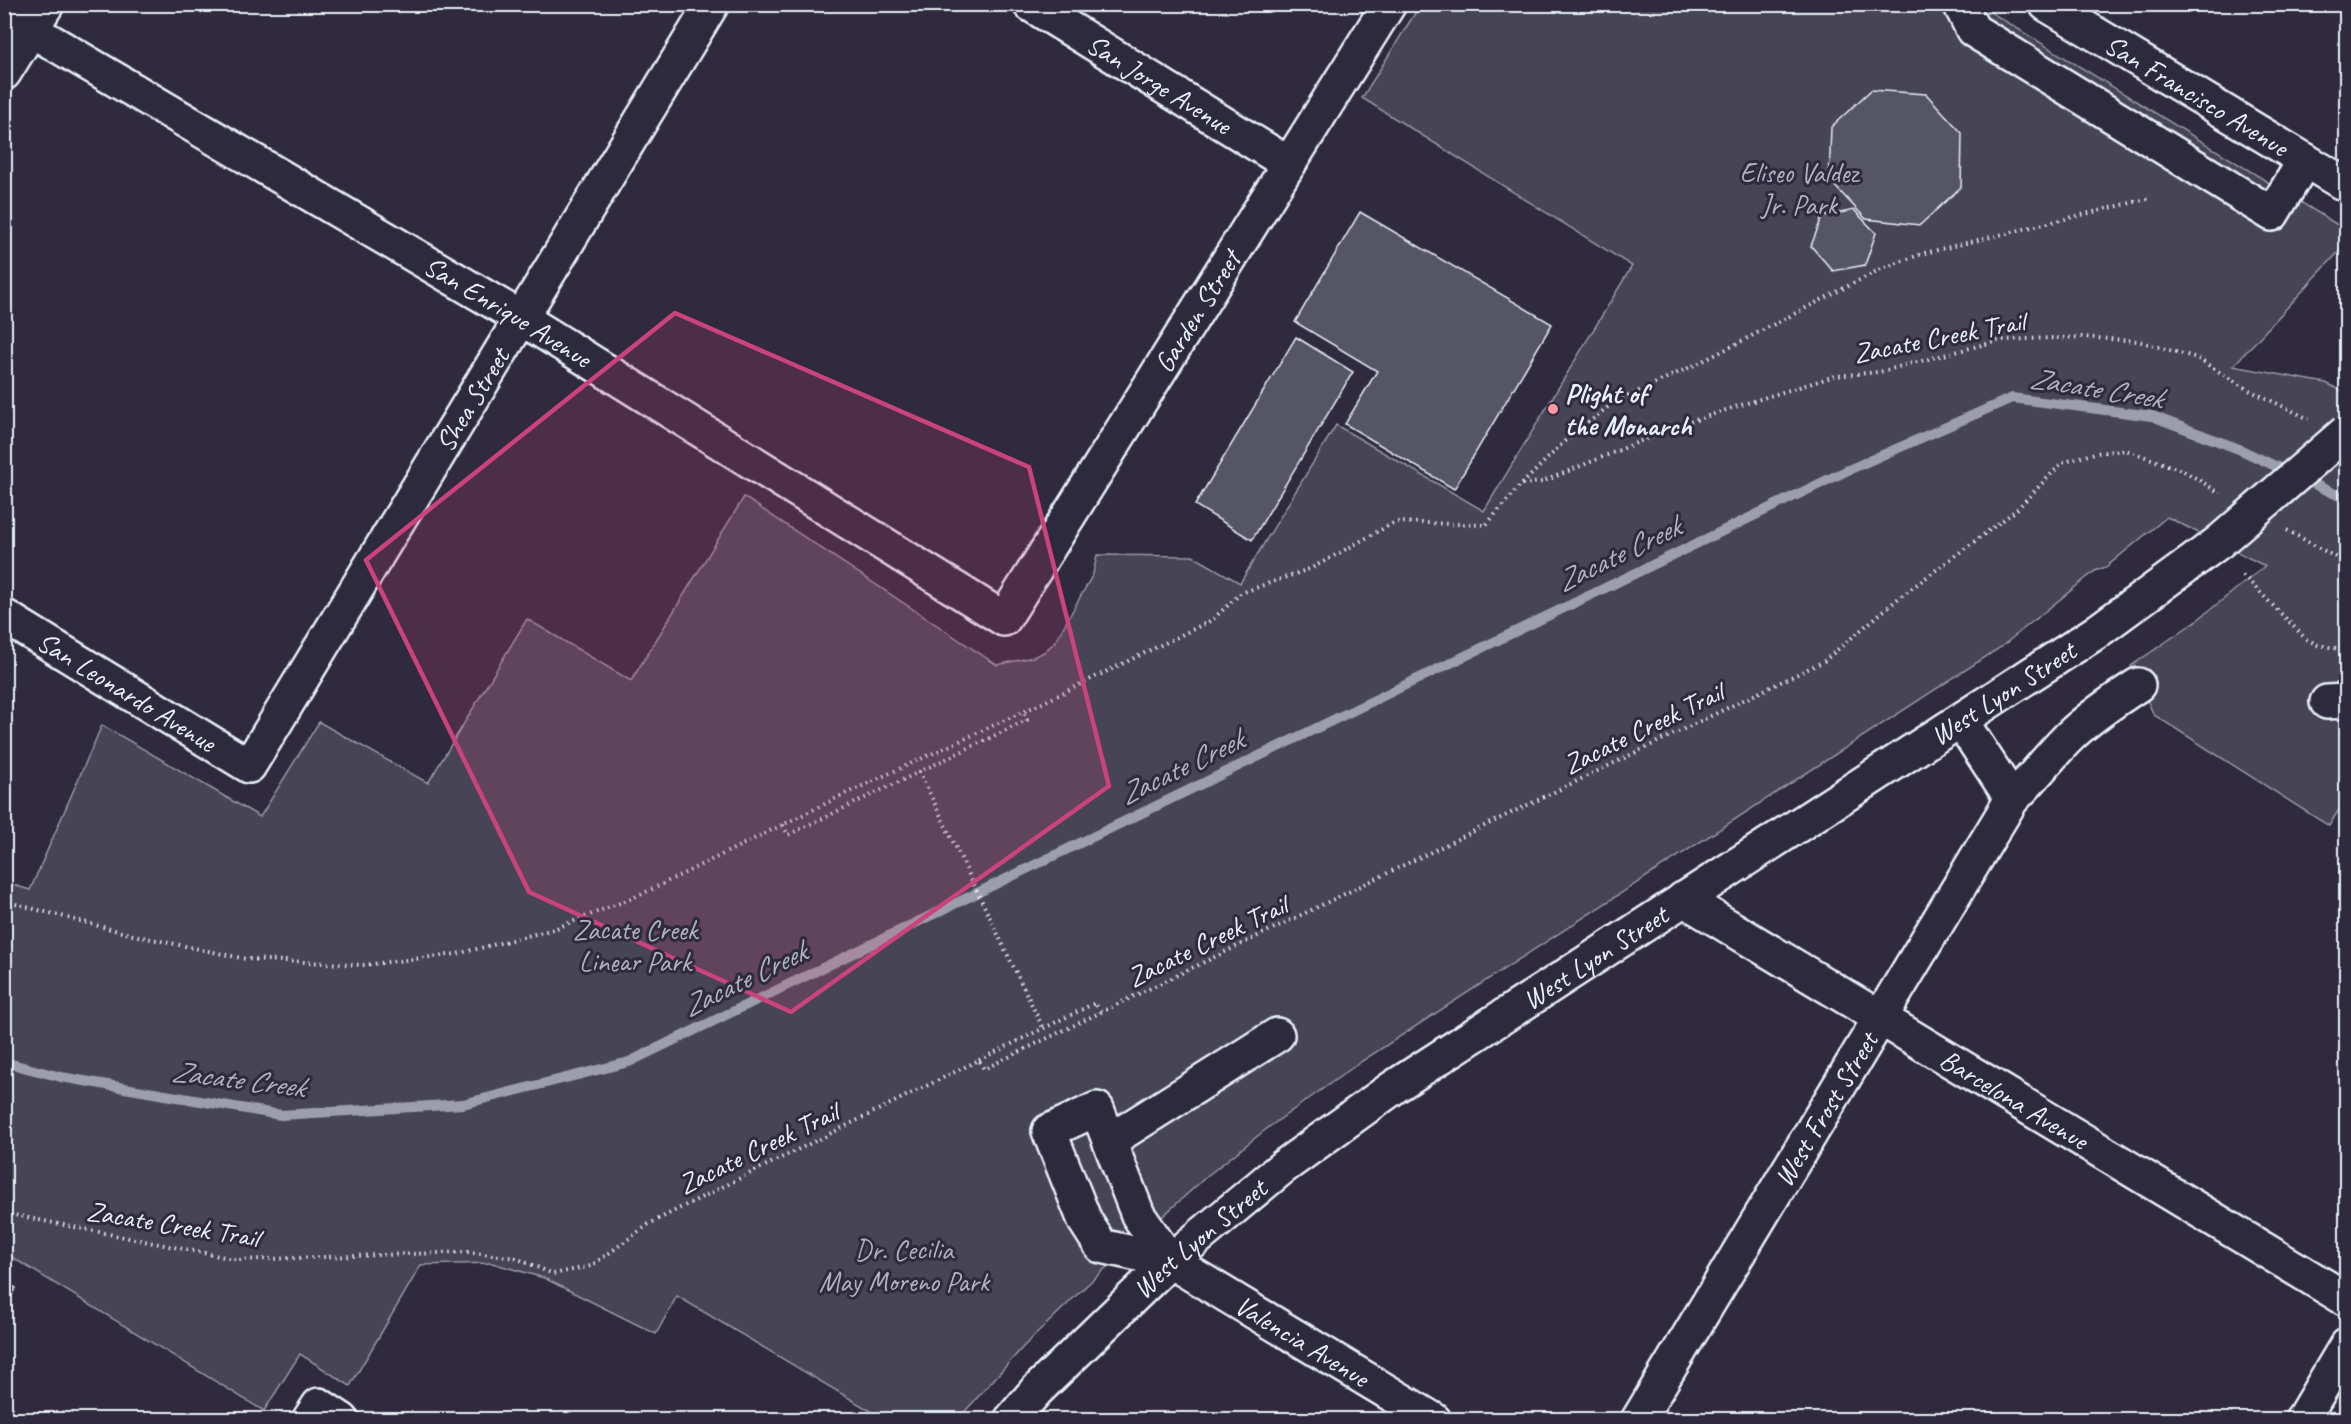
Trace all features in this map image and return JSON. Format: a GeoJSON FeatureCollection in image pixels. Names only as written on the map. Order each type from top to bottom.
{"type":"FeatureCollection","features":[{"type":"Feature","properties":{"kind":"street","name":"Shea Street"},"geometry":{"type":"LineString","coordinates":[[249,765],[712,4]]}},
{"type":"Feature","properties":{"kind":"street","name":"San Jorge Avenue"},"geometry":{"type":"LineString","coordinates":[[1030,4],[1289,164]]}},
{"type":"Feature","properties":{"kind":"street","name":"Garden Street"},"geometry":{"type":"LineString","coordinates":[[1004,619],[1389,4]]}},
{"type":"Feature","properties":{"kind":"street"},"geometry":{"type":"LineString","coordinates":[[1960,4],[1973,30],[2272,214],[2305,160]]}},
{"type":"Feature","properties":{"kind":"street","name":"San Francisco Avenue"},"geometry":{"type":"LineString","coordinates":[[2047,5],[2346,185]]}},
{"type":"Feature","properties":{"kind":"street","name":"San Enrique Avenue"},"geometry":{"type":"LineString","coordinates":[[27,16],[521,318],[1004,619]]}},
{"type":"Feature","properties":{"kind":"street"},"geometry":{"type":"LineString","coordinates":[[4,73],[27,16]]}},
{"type":"Feature","properties":{"kind":"street","name":"West Lyon Street"},"geometry":{"type":"LineString","coordinates":[[1011,1419],[1036,1391],[1170,1261],[1283,1167],[1394,1087],[2095,633],[2219,542],[2332,428]]}},
{"type":"Feature","properties":{"kind":"street","name":"San Leonardo Avenue"},"geometry":{"type":"LineString","coordinates":[[4,616],[249,765]]}},
{"type":"Feature","properties":{"kind":"street","name":"West Frost Street"},"geometry":{"type":"LineString","coordinates":[[1638,1419],[2012,799],[2070,736],[2091,717],[2138,685]]}},
{"type":"Feature","properties":{"kind":"street"},"geometry":{"type":"LineString","coordinates":[[1960,722],[2012,799]]}},
{"type":"Feature","properties":{"kind":"street","name":"Barcelona Avenue"},"geometry":{"type":"LineString","coordinates":[[1683,899],[2346,1299]]}},
{"type":"Feature","properties":{"kind":"street"},"geometry":{"type":"LineString","coordinates":[[1110,1140],[1277,1035]]}},
{"type":"Feature","properties":{"kind":"street"},"geometry":{"type":"LineString","coordinates":[[1097,1109],[1138,1215],[1170,1261],[1101,1246],[1085,1221],[1049,1131],[1097,1109]]}},
{"type":"Feature","properties":{"kind":"street","name":"Valencia Avenue"},"geometry":{"type":"LineString","coordinates":[[1170,1261],[1434,1419]]}},
{"type":"Feature","properties":{"kind":"street"},"geometry":{"type":"LineString","coordinates":[[2302,1419],[2346,1346]]}},
{"type":"Feature","properties":{"kind":"path"},"geometry":{"type":"LineString","coordinates":[[4,901],[133,935],[246,959],[363,964],[457,954],[554,929],[640,895],[1023,712],[1212,620],[1240,593],[1312,568],[1395,522],[1486,525],[1521,484],[1565,441],[1613,403],[1701,362],[1883,268],[1925,253],[2151,198]]}},
{"type":"Feature","properties":{"kind":"path","name":"Zacate Creek Trail"},"geometry":{"type":"LineString","coordinates":[[1521,484],[1542,482],[1675,427],[1835,376],[1879,372],[2001,340],[2082,337],[2138,341],[2197,358],[2247,389],[2332,428]]}},
{"type":"Feature","properties":{"kind":"path","name":"Zacate Creek Trail"},"geometry":{"type":"LineString","coordinates":[[4,1213],[239,1260],[467,1252],[516,1258],[553,1274],[591,1266],[649,1224],[979,1060],[984,1069],[1102,1014],[1824,661],[1900,597],[2015,511],[2062,463],[2095,453],[2126,450],[2184,471],[2224,495]]}},
{"type":"Feature","properties":{"kind":"path"},"geometry":{"type":"LineString","coordinates":[[2285,530],[2346,563]]}},
{"type":"Feature","properties":{"kind":"path"},"geometry":{"type":"LineString","coordinates":[[2243,575],[2306,639],[2318,645],[2346,650]]}},
{"type":"Feature","properties":{"kind":"path"},"geometry":{"type":"LineString","coordinates":[[783,825],[788,835],[1027,720],[1023,712]]}},
{"type":"Feature","properties":{"kind":"path"},"geometry":{"type":"LineString","coordinates":[[919,771],[1043,1028]]}},
{"type":"Feature","properties":{"kind":"path"},"geometry":{"type":"LineString","coordinates":[[979,1060],[1095,1003],[1102,1014]]}},
{"type":"Feature","properties":{"kind":"highlighted area"},"geometry":{"type":"Polygon","coordinates":[[[675,313],[1029,467],[1109,786],[791,1012],[529,892],[366,560],[675,313]]]}},
{"type":"Feature","properties":{"kind":"green space","name":"Zacate Creek Linear Park"},"geometry":{"type":"Polygon","coordinates":[[[1420,5],[1979,5],[2346,230],[2346,244],[2233,366],[2326,383],[2346,393],[2346,798],[2329,826],[2154,715],[2131,666],[2196,621],[2265,566],[2167,517],[2106,567],[2095,571],[2001,647],[1362,1061],[1269,1127],[1207,1176],[1086,1286],[1024,1346],[958,1419],[884,1419],[677,1296],[656,1334],[544,1278],[492,1263],[421,1265],[350,1386],[300,1354],[264,1411],[5,1253],[4,882],[30,890],[102,725],[260,817],[319,722],[428,783],[527,619],[631,681],[744,497],[997,665],[1033,657],[1044,652],[1055,642],[1093,574],[1097,555],[1193,556],[1240,583],[1336,425],[1484,511],[1632,266],[1362,98],[1420,5]]]}},
{"type":"Feature","properties":{"kind":"building"},"geometry":{"type":"Polygon","coordinates":[[[1871,90],[1926,94],[1962,133],[1961,187],[1920,225],[1866,219],[1829,180],[1831,127],[1871,90]]]}},
{"type":"Feature","properties":{"kind":"building"},"geometry":{"type":"Polygon","coordinates":[[[1854,210],[1876,233],[1865,265],[1833,271],[1811,246],[1822,217],[1854,210]]]}},
{"type":"Feature","properties":{"kind":"building"},"geometry":{"type":"Polygon","coordinates":[[[1360,212],[1552,324],[1454,489],[1345,424],[1377,371],[1295,322],[1360,212]]]}},
{"type":"Feature","properties":{"kind":"building"},"geometry":{"type":"Polygon","coordinates":[[[1296,337],[1353,372],[1252,540],[1195,505],[1296,337]]]}},
{"type":"Feature","properties":{"kind":"building"},"geometry":{"type":"Polygon","coordinates":[[[4,1281],[16,1288],[4,1307],[4,1281]]]}},
{"type":"Feature","properties":{"kind":"waterway","name":"Zacate Creek"},"geometry":{"type":"LineString","coordinates":[[4,1062],[61,1077],[281,1115],[463,1104],[629,1062],[1846,471],[2012,398],[2152,416],[2239,449],[2346,499]]}},
{"type":"Feature","properties":{"kind":"place","name":"Plight of the Monarch"},"geometry":{"type":"Point","coordinates":[1553,409]}},
{"type":"Feature","properties":{"kind":"park label","name":"Eliseo Valdez Jr. Park"},"geometry":{"type":"Point","coordinates":[1799,188]}},
{"type":"Feature","properties":{"kind":"park label","name":"Dr. Cecilia May Moreno Park"},"geometry":{"type":"Point","coordinates":[904,1265]}}]}
